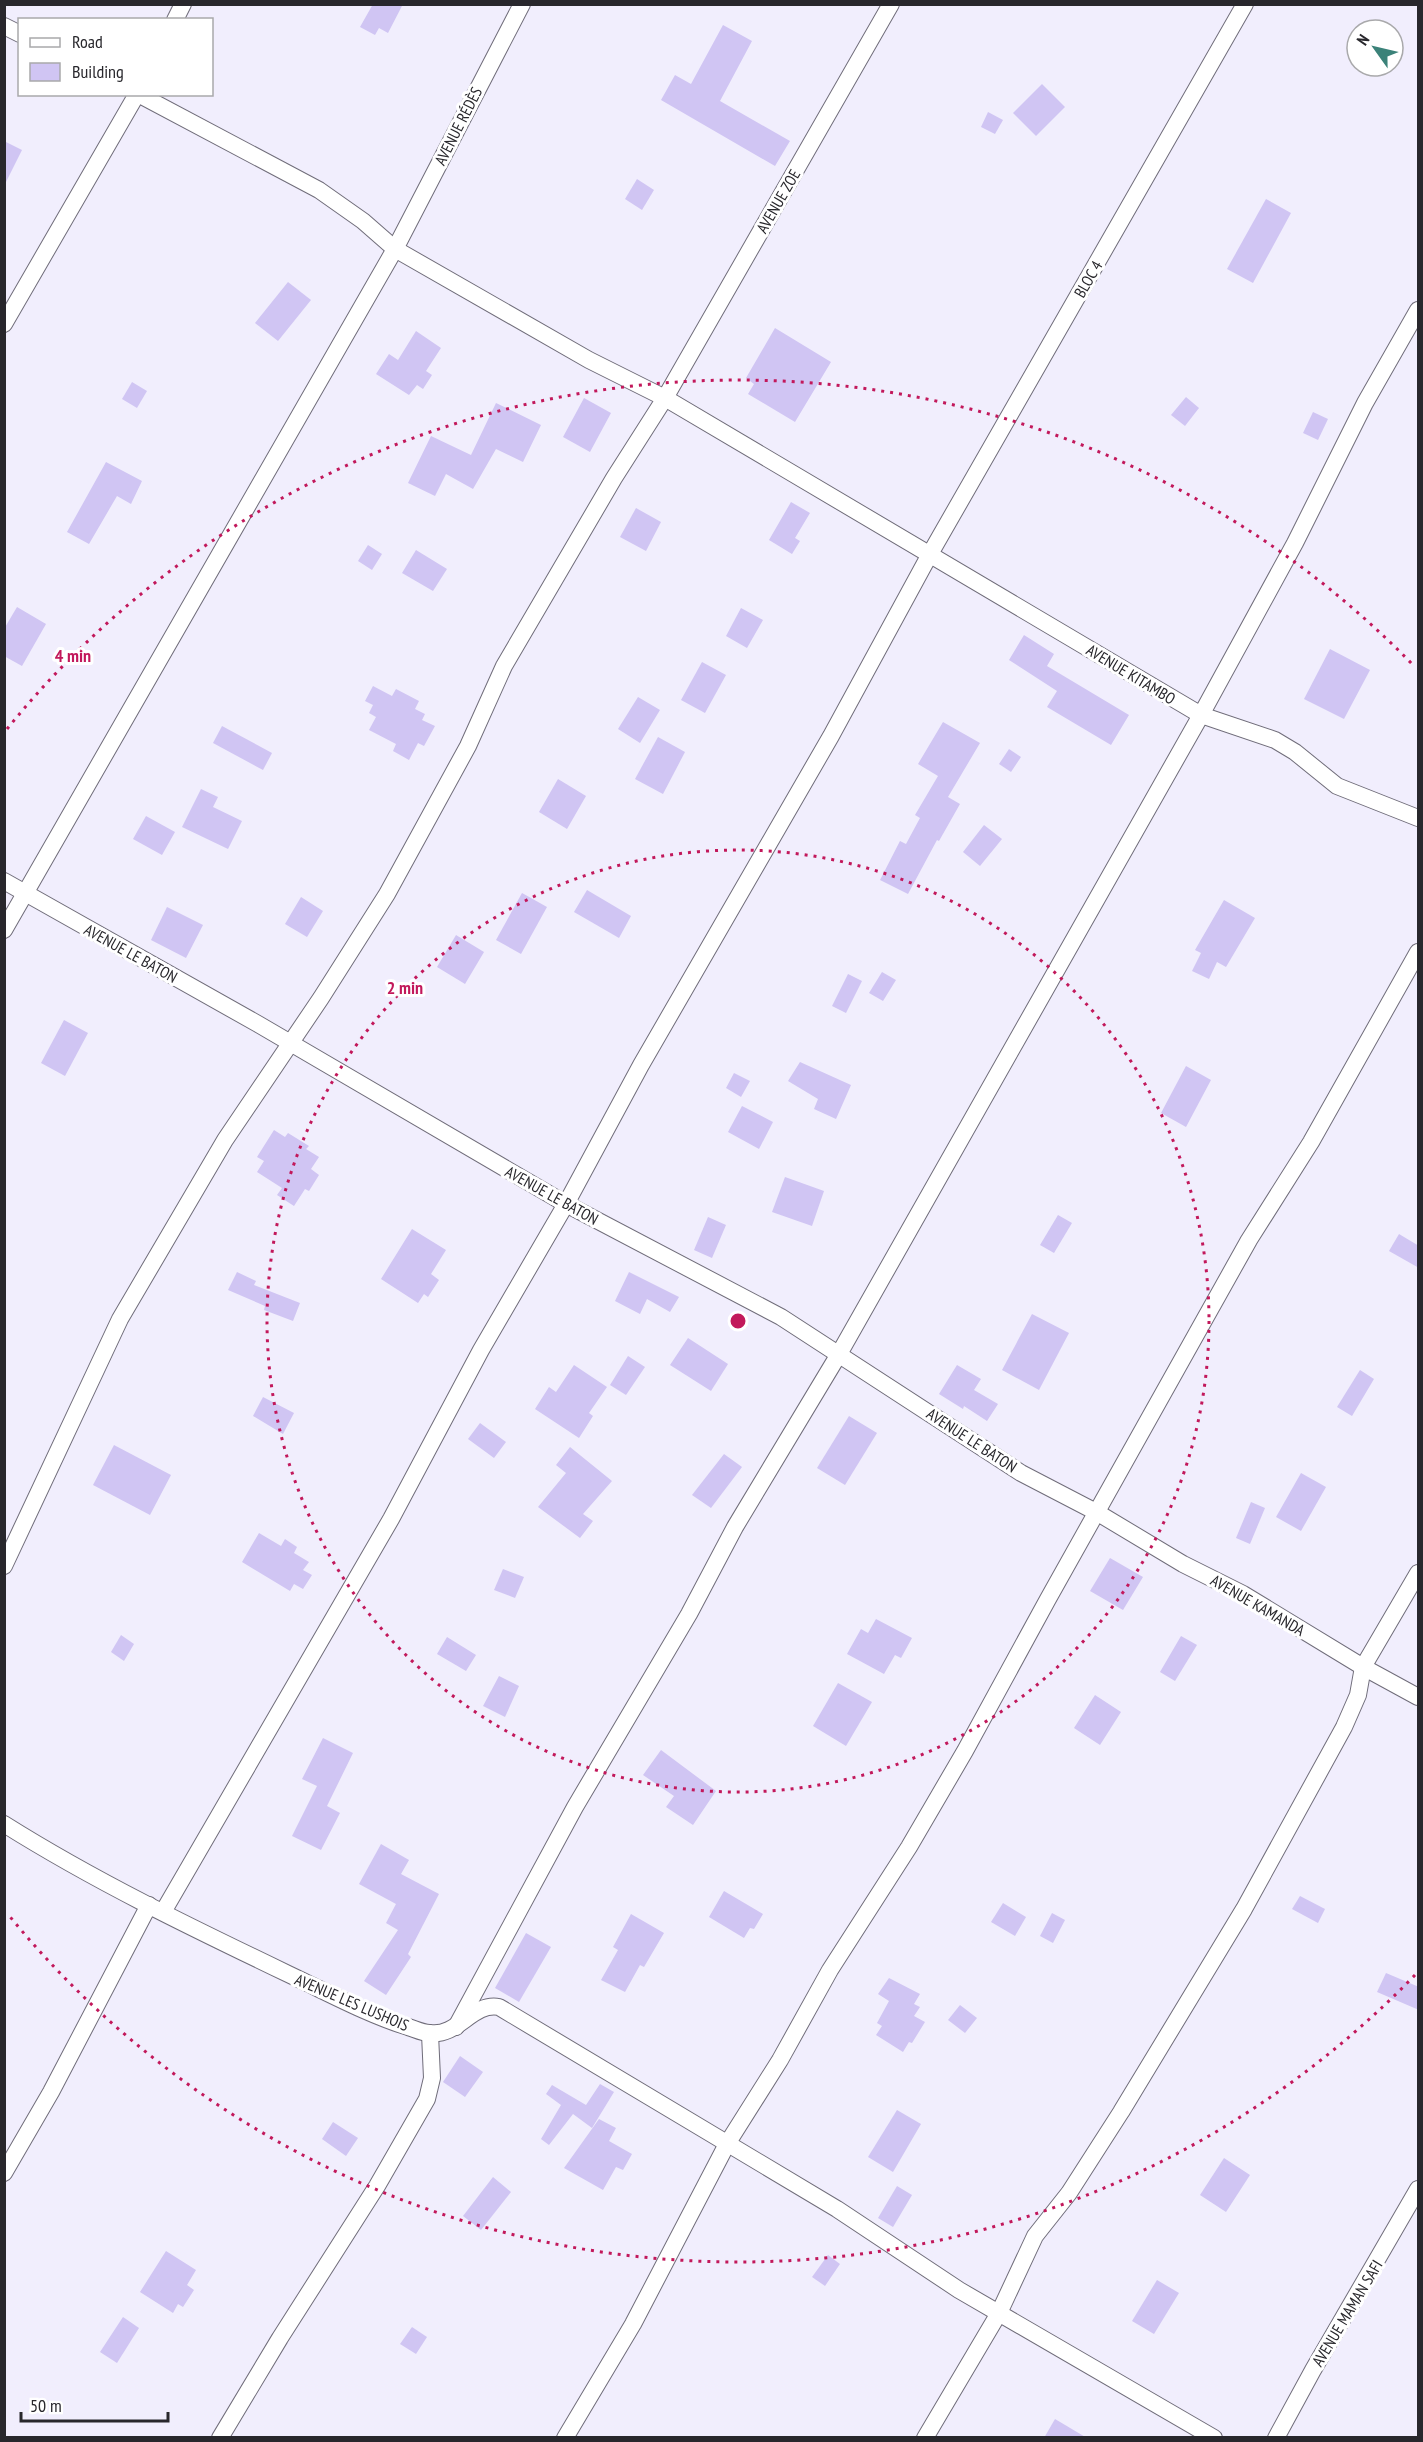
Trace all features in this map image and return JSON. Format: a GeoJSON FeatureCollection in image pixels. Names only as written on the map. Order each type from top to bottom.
{"type":"FeatureCollection","features":[{"type":"Feature","properties":{"kind":"street"},"geometry":{"type":"LineString","coordinates":[[176,18],[183,4]]}},
{"type":"Feature","properties":{"kind":"street","name":"AVENUE RÉDÈS"},"geometry":{"type":"LineString","coordinates":[[4,930],[395,249],[522,4]]}},
{"type":"Feature","properties":{"kind":"street","name":"AVENUE ZOE"},"geometry":{"type":"LineString","coordinates":[[4,1566],[120,1319],[225,1140],[289,1042],[321,998],[387,894],[468,746],[504,666],[614,478],[665,398],[891,4]]}},
{"type":"Feature","properties":{"kind":"street","name":"BLOC 4"},"geometry":{"type":"LineString","coordinates":[[4,2173],[156,1908],[391,1519],[481,1350],[566,1204],[641,1065],[831,736],[930,554],[1245,4]]}},
{"type":"Feature","properties":{"kind":"street"},"geometry":{"type":"LineString","coordinates":[[4,26],[18,33]]}},
{"type":"Feature","properties":{"kind":"street"},"geometry":{"type":"LineString","coordinates":[[4,324],[136,96]]}},
{"type":"Feature","properties":{"kind":"street","name":"AVENUE KITAMBO"},"geometry":{"type":"LineString","coordinates":[[141,96],[319,190],[363,221],[395,249],[579,354],[665,398],[1202,716],[1275,740],[1295,752],[1336,786],[1419,818]]}},
{"type":"Feature","properties":{"kind":"street"},"geometry":{"type":"LineString","coordinates":[[456,2027],[575,1807],[688,1614],[735,1527],[839,1354],[1202,716],[1295,543],[1365,403],[1419,310]]}},
{"type":"Feature","properties":{"kind":"street","name":"AVENUE LE BATON"},"geometry":{"type":"LineString","coordinates":[[4,881],[289,1042],[566,1204],[781,1317],[1021,1473],[1098,1513]]}},
{"type":"Feature","properties":{"kind":"street"},"geometry":{"type":"LineString","coordinates":[[565,2438],[633,2324],[727,2144],[780,2061],[830,1970],[909,1847],[1249,1240],[1311,1142],[1419,952]]}},
{"type":"Feature","properties":{"kind":"street","name":"AVENUE KAMANDA"},"geometry":{"type":"LineString","coordinates":[[1098,1513],[1183,1563],[1243,1594],[1363,1667],[1419,1697]]}},
{"type":"Feature","properties":{"kind":"street"},"geometry":{"type":"LineString","coordinates":[[925,2438],[999,2313],[1035,2236],[1069,2193],[1121,2112],[1244,1909],[1344,1727],[1358,1695],[1363,1667],[1419,1574]]}},
{"type":"Feature","properties":{"kind":"street","name":"AVENUE LES LUSHOIS"},"geometry":{"type":"LineString","coordinates":[[4,1824],[156,1908],[348,2003],[399,2024],[430,2034],[456,2027],[488,2005],[499,2007],[837,2209],[959,2290],[1214,2438]]}},
{"type":"Feature","properties":{"kind":"street"},"geometry":{"type":"LineString","coordinates":[[220,2438],[280,2338],[377,2186],[427,2100],[432,2078],[430,2034]]}},
{"type":"Feature","properties":{"kind":"street","name":"AVENUE MAMAN SAFI"},"geometry":{"type":"LineString","coordinates":[[1276,2438],[1419,2189]]}},
{"type":"Feature","properties":{"kind":"building"},"geometry":{"type":"Polygon","coordinates":[[[373,4],[403,4],[388,33],[379,28],[375,35],[360,27],[373,4]]]}},
{"type":"Feature","properties":{"kind":"building"},"geometry":{"type":"Polygon","coordinates":[[[723,25],[752,41],[720,101],[790,141],[775,166],[661,100],[675,75],[691,84],[723,25]]]}},
{"type":"Feature","properties":{"kind":"building"},"geometry":{"type":"Polygon","coordinates":[[[1042,84],[1065,107],[1036,136],[1013,113],[1042,84]]]}},
{"type":"Feature","properties":{"kind":"building"},"geometry":{"type":"Polygon","coordinates":[[[988,112],[1003,120],[995,134],[981,127],[988,112]]]}},
{"type":"Feature","properties":{"kind":"building"},"geometry":{"type":"Polygon","coordinates":[[[4,141],[22,150],[4,186],[4,141]]]}},
{"type":"Feature","properties":{"kind":"building"},"geometry":{"type":"Polygon","coordinates":[[[637,179],[654,190],[642,210],[625,199],[637,179]]]}},
{"type":"Feature","properties":{"kind":"building"},"geometry":{"type":"Polygon","coordinates":[[[1266,199],[1291,213],[1253,283],[1227,269],[1266,199]]]}},
{"type":"Feature","properties":{"kind":"building"},"geometry":{"type":"Polygon","coordinates":[[[288,282],[311,300],[278,341],[255,323],[288,282]]]}},
{"type":"Feature","properties":{"kind":"building"},"geometry":{"type":"Polygon","coordinates":[[[775,328],[831,362],[795,422],[748,394],[754,384],[746,378],[775,328]]]}},
{"type":"Feature","properties":{"kind":"building"},"geometry":{"type":"Polygon","coordinates":[[[416,331],[441,348],[426,371],[432,375],[423,389],[417,385],[409,395],[376,374],[389,354],[398,360],[416,331]]]}},
{"type":"Feature","properties":{"kind":"building"},"geometry":{"type":"Polygon","coordinates":[[[132,382],[147,391],[137,408],[122,399],[132,382]]]}},
{"type":"Feature","properties":{"kind":"building"},"geometry":{"type":"Polygon","coordinates":[[[1186,397],[1199,408],[1185,426],[1171,415],[1186,397]]]}},
{"type":"Feature","properties":{"kind":"building"},"geometry":{"type":"Polygon","coordinates":[[[584,398],[611,413],[590,452],[563,437],[584,398]]]}},
{"type":"Feature","properties":{"kind":"building"},"geometry":{"type":"Polygon","coordinates":[[[496,403],[541,425],[523,462],[496,449],[473,489],[446,474],[435,496],[408,483],[431,436],[471,455],[496,403]]]}},
{"type":"Feature","properties":{"kind":"building"},"geometry":{"type":"Polygon","coordinates":[[[1313,412],[1328,419],[1318,440],[1303,433],[1313,412]]]}},
{"type":"Feature","properties":{"kind":"building"},"geometry":{"type":"Polygon","coordinates":[[[106,462],[142,481],[131,504],[117,496],[89,544],[67,532],[106,462]]]}},
{"type":"Feature","properties":{"kind":"building"},"geometry":{"type":"Polygon","coordinates":[[[791,502],[810,513],[795,538],[800,541],[792,554],[769,540],[791,502]]]}},
{"type":"Feature","properties":{"kind":"building"},"geometry":{"type":"Polygon","coordinates":[[[636,508],[661,522],[646,551],[620,537],[636,508]]]}},
{"type":"Feature","properties":{"kind":"building"},"geometry":{"type":"Polygon","coordinates":[[[368,545],[382,554],[372,570],[358,561],[368,545]]]}},
{"type":"Feature","properties":{"kind":"building"},"geometry":{"type":"Polygon","coordinates":[[[416,550],[447,569],[433,591],[402,573],[416,550]]]}},
{"type":"Feature","properties":{"kind":"building"},"geometry":{"type":"Polygon","coordinates":[[[17,607],[46,624],[22,666],[4,656],[4,629],[17,607]]]}},
{"type":"Feature","properties":{"kind":"building"},"geometry":{"type":"Polygon","coordinates":[[[741,608],[763,620],[747,648],[726,636],[741,608]]]}},
{"type":"Feature","properties":{"kind":"building"},"geometry":{"type":"Polygon","coordinates":[[[1024,635],[1054,654],[1047,666],[1129,715],[1111,745],[1047,707],[1057,691],[1009,660],[1024,635]]]}},
{"type":"Feature","properties":{"kind":"building"},"geometry":{"type":"Polygon","coordinates":[[[1330,649],[1370,670],[1344,719],[1304,699],[1330,649]]]}},
{"type":"Feature","properties":{"kind":"building"},"geometry":{"type":"Polygon","coordinates":[[[702,662],[726,675],[705,713],[681,700],[702,662]]]}},
{"type":"Feature","properties":{"kind":"building"},"geometry":{"type":"Polygon","coordinates":[[[373,686],[392,696],[396,689],[419,701],[415,709],[425,714],[422,720],[435,726],[424,746],[418,743],[409,760],[393,751],[396,744],[369,730],[376,717],[369,713],[373,705],[365,701],[373,686]]]}},
{"type":"Feature","properties":{"kind":"building"},"geometry":{"type":"Polygon","coordinates":[[[638,697],[660,710],[640,743],[618,729],[638,697]]]}},
{"type":"Feature","properties":{"kind":"building"},"geometry":{"type":"Polygon","coordinates":[[[943,722],[980,743],[948,797],[960,804],[939,841],[937,840],[908,894],[880,880],[900,841],[906,844],[920,818],[915,815],[938,776],[918,764],[943,722]]]}},
{"type":"Feature","properties":{"kind":"building"},"geometry":{"type":"Polygon","coordinates":[[[222,726],[272,753],[263,770],[213,743],[222,726]]]}},
{"type":"Feature","properties":{"kind":"building"},"geometry":{"type":"Polygon","coordinates":[[[658,737],[685,752],[663,794],[635,779],[658,737]]]}},
{"type":"Feature","properties":{"kind":"building"},"geometry":{"type":"Polygon","coordinates":[[[1009,749],[1021,757],[1011,772],[999,764],[1009,749]]]}},
{"type":"Feature","properties":{"kind":"building"},"geometry":{"type":"Polygon","coordinates":[[[558,779],[586,796],[567,829],[539,812],[558,779]]]}},
{"type":"Feature","properties":{"kind":"building"},"geometry":{"type":"Polygon","coordinates":[[[201,789],[218,797],[213,807],[242,821],[228,849],[182,827],[201,789]]]}},
{"type":"Feature","properties":{"kind":"building"},"geometry":{"type":"Polygon","coordinates":[[[146,816],[175,832],[162,855],[133,839],[146,816]]]}},
{"type":"Feature","properties":{"kind":"building"},"geometry":{"type":"Polygon","coordinates":[[[984,825],[1002,839],[980,866],[963,852],[984,825]]]}},
{"type":"Feature","properties":{"kind":"building"},"geometry":{"type":"Polygon","coordinates":[[[587,890],[631,916],[619,938],[574,912],[587,890]]]}},
{"type":"Feature","properties":{"kind":"building"},"geometry":{"type":"Polygon","coordinates":[[[522,893],[547,907],[521,954],[496,940],[522,893]]]}},
{"type":"Feature","properties":{"kind":"building"},"geometry":{"type":"Polygon","coordinates":[[[301,897],[323,911],[307,937],[285,924],[301,897]]]}},
{"type":"Feature","properties":{"kind":"building"},"geometry":{"type":"Polygon","coordinates":[[[1224,900],[1255,918],[1226,967],[1217,962],[1209,979],[1192,971],[1201,953],[1195,950],[1224,900]]]}},
{"type":"Feature","properties":{"kind":"building"},"geometry":{"type":"Polygon","coordinates":[[[167,907],[203,925],[186,958],[151,940],[167,907]]]}},
{"type":"Feature","properties":{"kind":"building"},"geometry":{"type":"Polygon","coordinates":[[[456,935],[484,952],[465,984],[437,967],[456,935]]]}},
{"type":"Feature","properties":{"kind":"building"},"geometry":{"type":"Polygon","coordinates":[[[882,972],[896,980],[883,1001],[869,993],[882,972]]]}},
{"type":"Feature","properties":{"kind":"building"},"geometry":{"type":"Polygon","coordinates":[[[848,974],[862,981],[846,1013],[832,1006],[848,974]]]}},
{"type":"Feature","properties":{"kind":"building"},"geometry":{"type":"Polygon","coordinates":[[[64,1020],[88,1033],[65,1076],[41,1063],[64,1020]]]}},
{"type":"Feature","properties":{"kind":"building"},"geometry":{"type":"Polygon","coordinates":[[[800,1062],[851,1085],[836,1119],[814,1109],[818,1099],[788,1081],[800,1062]]]}},
{"type":"Feature","properties":{"kind":"building"},"geometry":{"type":"Polygon","coordinates":[[[1186,1066],[1211,1080],[1186,1127],[1161,1113],[1186,1066]]]}},
{"type":"Feature","properties":{"kind":"building"},"geometry":{"type":"Polygon","coordinates":[[[734,1073],[750,1081],[741,1097],[726,1088],[734,1073]]]}},
{"type":"Feature","properties":{"kind":"building"},"geometry":{"type":"Polygon","coordinates":[[[742,1106],[773,1122],[759,1149],[728,1132],[742,1106]]]}},
{"type":"Feature","properties":{"kind":"building"},"geometry":{"type":"Polygon","coordinates":[[[274,1130],[285,1137],[288,1133],[309,1146],[306,1149],[319,1157],[311,1169],[319,1175],[309,1191],[305,1189],[294,1206],[277,1195],[282,1188],[257,1172],[264,1161],[257,1157],[274,1130]]]}},
{"type":"Feature","properties":{"kind":"building"},"geometry":{"type":"Polygon","coordinates":[[[785,1177],[824,1191],[812,1226],[772,1212],[785,1177]]]}},
{"type":"Feature","properties":{"kind":"building"},"geometry":{"type":"Polygon","coordinates":[[[1058,1215],[1072,1223],[1054,1253],[1040,1245],[1058,1215]]]}},
{"type":"Feature","properties":{"kind":"building"},"geometry":{"type":"Polygon","coordinates":[[[708,1217],[726,1225],[712,1258],[694,1250],[708,1217]]]}},
{"type":"Feature","properties":{"kind":"building"},"geometry":{"type":"Polygon","coordinates":[[[412,1229],[446,1250],[431,1274],[439,1280],[428,1297],[424,1294],[418,1303],[381,1279],[412,1229]]]}},
{"type":"Feature","properties":{"kind":"building"},"geometry":{"type":"Polygon","coordinates":[[[1399,1234],[1419,1246],[1419,1268],[1389,1251],[1399,1234]]]}},
{"type":"Feature","properties":{"kind":"building"},"geometry":{"type":"Polygon","coordinates":[[[237,1272],[256,1281],[254,1285],[300,1303],[293,1321],[264,1310],[265,1306],[228,1290],[237,1272]]]}},
{"type":"Feature","properties":{"kind":"building"},"geometry":{"type":"Polygon","coordinates":[[[629,1272],[679,1297],[670,1312],[647,1299],[640,1314],[615,1301],[629,1272]]]}},
{"type":"Feature","properties":{"kind":"building"},"geometry":{"type":"Polygon","coordinates":[[[1032,1314],[1069,1333],[1039,1390],[1002,1370],[1032,1314]]]}},
{"type":"Feature","properties":{"kind":"building"},"geometry":{"type":"Polygon","coordinates":[[[688,1338],[728,1364],[711,1391],[670,1365],[688,1338]]]}},
{"type":"Feature","properties":{"kind":"building"},"geometry":{"type":"Polygon","coordinates":[[[628,1356],[645,1367],[626,1395],[610,1385],[628,1356]]]}},
{"type":"Feature","properties":{"kind":"building"},"geometry":{"type":"Polygon","coordinates":[[[574,1365],[607,1387],[589,1413],[593,1416],[579,1438],[535,1409],[549,1387],[556,1392],[574,1365]]]}},
{"type":"Feature","properties":{"kind":"building"},"geometry":{"type":"Polygon","coordinates":[[[957,1365],[981,1379],[974,1390],[998,1404],[987,1421],[939,1394],[957,1365]]]}},
{"type":"Feature","properties":{"kind":"building"},"geometry":{"type":"Polygon","coordinates":[[[1360,1370],[1374,1379],[1352,1416],[1337,1407],[1360,1370]]]}},
{"type":"Feature","properties":{"kind":"building"},"geometry":{"type":"Polygon","coordinates":[[[263,1397],[294,1413],[283,1434],[253,1416],[263,1397]]]}},
{"type":"Feature","properties":{"kind":"building"},"geometry":{"type":"Polygon","coordinates":[[[849,1416],[877,1433],[845,1485],[817,1468],[849,1416]]]}},
{"type":"Feature","properties":{"kind":"building"},"geometry":{"type":"Polygon","coordinates":[[[480,1423],[506,1442],[494,1458],[468,1439],[480,1423]]]}},
{"type":"Feature","properties":{"kind":"building"},"geometry":{"type":"Polygon","coordinates":[[[114,1445],[171,1475],[150,1515],[93,1485],[114,1445]]]}},
{"type":"Feature","properties":{"kind":"building"},"geometry":{"type":"Polygon","coordinates":[[[570,1447],[612,1481],[583,1514],[593,1521],[580,1538],[538,1507],[566,1473],[556,1465],[570,1447]]]}},
{"type":"Feature","properties":{"kind":"building"},"geometry":{"type":"Polygon","coordinates":[[[724,1454],[742,1467],[711,1508],[692,1495],[724,1454]]]}},
{"type":"Feature","properties":{"kind":"building"},"geometry":{"type":"Polygon","coordinates":[[[1301,1473],[1326,1487],[1301,1531],[1276,1517],[1301,1473]]]}},
{"type":"Feature","properties":{"kind":"building"},"geometry":{"type":"Polygon","coordinates":[[[1251,1502],[1265,1508],[1250,1544],[1236,1538],[1251,1502]]]}},
{"type":"Feature","properties":{"kind":"building"},"geometry":{"type":"Polygon","coordinates":[[[259,1533],[281,1546],[285,1539],[297,1547],[294,1553],[309,1562],[303,1570],[312,1575],[303,1589],[294,1584],[290,1591],[242,1562],[259,1533]]]}},
{"type":"Feature","properties":{"kind":"building"},"geometry":{"type":"Polygon","coordinates":[[[1110,1558],[1143,1577],[1123,1610],[1090,1591],[1110,1558]]]}},
{"type":"Feature","properties":{"kind":"building"},"geometry":{"type":"Polygon","coordinates":[[[503,1569],[524,1577],[515,1598],[494,1590],[503,1569]]]}},
{"type":"Feature","properties":{"kind":"building"},"geometry":{"type":"Polygon","coordinates":[[[876,1619],[912,1638],[901,1658],[895,1655],[884,1674],[847,1654],[861,1629],[868,1633],[876,1619]]]}},
{"type":"Feature","properties":{"kind":"building"},"geometry":{"type":"Polygon","coordinates":[[[121,1635],[134,1644],[124,1661],[111,1652],[121,1635]]]}},
{"type":"Feature","properties":{"kind":"building"},"geometry":{"type":"Polygon","coordinates":[[[1181,1636],[1197,1645],[1175,1681],[1160,1672],[1181,1636]]]}},
{"type":"Feature","properties":{"kind":"building"},"geometry":{"type":"Polygon","coordinates":[[[447,1637],[476,1655],[466,1671],[437,1654],[447,1637]]]}},
{"type":"Feature","properties":{"kind":"building"},"geometry":{"type":"Polygon","coordinates":[[[499,1676],[519,1686],[505,1717],[483,1706],[499,1676]]]}},
{"type":"Feature","properties":{"kind":"building"},"geometry":{"type":"Polygon","coordinates":[[[838,1683],[872,1702],[846,1746],[813,1726],[838,1683]]]}},
{"type":"Feature","properties":{"kind":"building"},"geometry":{"type":"Polygon","coordinates":[[[1095,1695],[1121,1712],[1100,1745],[1074,1728],[1095,1695]]]}},
{"type":"Feature","properties":{"kind":"building"},"geometry":{"type":"Polygon","coordinates":[[[323,1738],[353,1753],[327,1806],[340,1813],[321,1850],[292,1836],[317,1786],[302,1779],[323,1738]]]}},
{"type":"Feature","properties":{"kind":"building"},"geometry":{"type":"Polygon","coordinates":[[[661,1750],[716,1791],[693,1825],[666,1807],[674,1796],[643,1775],[661,1750]]]}},
{"type":"Feature","properties":{"kind":"building"},"geometry":{"type":"Polygon","coordinates":[[[381,1844],[409,1860],[401,1874],[439,1894],[408,1954],[411,1957],[386,1995],[364,1981],[398,1930],[386,1923],[396,1904],[359,1884],[381,1844]]]}},
{"type":"Feature","properties":{"kind":"building"},"geometry":{"type":"Polygon","coordinates":[[[724,1891],[763,1914],[754,1929],[750,1928],[744,1938],[709,1917],[724,1891]]]}},
{"type":"Feature","properties":{"kind":"building"},"geometry":{"type":"Polygon","coordinates":[[[1300,1896],[1325,1909],[1318,1923],[1292,1909],[1300,1896]]]}},
{"type":"Feature","properties":{"kind":"building"},"geometry":{"type":"Polygon","coordinates":[[[1003,1903],[1026,1917],[1015,1936],[991,1922],[1003,1903]]]}},
{"type":"Feature","properties":{"kind":"building"},"geometry":{"type":"Polygon","coordinates":[[[1052,1913],[1065,1920],[1053,1943],[1040,1936],[1052,1913]]]}},
{"type":"Feature","properties":{"kind":"building"},"geometry":{"type":"Polygon","coordinates":[[[631,1914],[664,1933],[644,1967],[640,1965],[625,1992],[601,1980],[618,1950],[613,1947],[631,1914]]]}},
{"type":"Feature","properties":{"kind":"building"},"geometry":{"type":"Polygon","coordinates":[[[526,1933],[551,1947],[519,2002],[495,1988],[526,1933]]]}},
{"type":"Feature","properties":{"kind":"building"},"geometry":{"type":"Polygon","coordinates":[[[1386,1973],[1419,1987],[1419,2010],[1377,1992],[1386,1973]]]}},
{"type":"Feature","properties":{"kind":"building"},"geometry":{"type":"Polygon","coordinates":[[[889,1978],[920,1994],[914,2004],[920,2007],[914,2016],[925,2022],[912,2043],[909,2042],[903,2052],[876,2035],[882,2026],[877,2023],[889,2001],[878,1994],[889,1978]]]}},
{"type":"Feature","properties":{"kind":"building"},"geometry":{"type":"Polygon","coordinates":[[[960,2005],[977,2018],[965,2033],[948,2020],[960,2005]]]}},
{"type":"Feature","properties":{"kind":"building"},"geometry":{"type":"Polygon","coordinates":[[[460,2056],[483,2072],[465,2097],[443,2082],[460,2056]]]}},
{"type":"Feature","properties":{"kind":"building"},"geometry":{"type":"Polygon","coordinates":[[[600,2084],[614,2092],[592,2128],[573,2114],[549,2145],[541,2139],[561,2105],[546,2094],[552,2085],[586,2105],[600,2084]]]}},
{"type":"Feature","properties":{"kind":"building"},"geometry":{"type":"Polygon","coordinates":[[[897,2110],[921,2124],[893,2172],[868,2157],[897,2110]]]}},
{"type":"Feature","properties":{"kind":"building"},"geometry":{"type":"Polygon","coordinates":[[[599,2119],[616,2128],[609,2141],[632,2154],[623,2170],[616,2167],[603,2190],[564,2168],[599,2119]]]}},
{"type":"Feature","properties":{"kind":"building"},"geometry":{"type":"Polygon","coordinates":[[[333,2122],[358,2138],[346,2156],[322,2139],[333,2122]]]}},
{"type":"Feature","properties":{"kind":"building"},"geometry":{"type":"Polygon","coordinates":[[[1224,2158],[1250,2175],[1226,2212],[1200,2195],[1224,2158]]]}},
{"type":"Feature","properties":{"kind":"building"},"geometry":{"type":"Polygon","coordinates":[[[493,2177],[511,2192],[481,2230],[463,2216],[493,2177]]]}},
{"type":"Feature","properties":{"kind":"building"},"geometry":{"type":"Polygon","coordinates":[[[897,2186],[912,2195],[893,2227],[878,2218],[897,2186]]]}},
{"type":"Feature","properties":{"kind":"building"},"geometry":{"type":"Polygon","coordinates":[[[166,2251],[196,2270],[187,2285],[194,2290],[183,2307],[178,2304],[173,2313],[140,2292],[166,2251]]]}},
{"type":"Feature","properties":{"kind":"building"},"geometry":{"type":"Polygon","coordinates":[[[828,2255],[840,2264],[825,2286],[812,2277],[828,2255]]]}},
{"type":"Feature","properties":{"kind":"building"},"geometry":{"type":"Polygon","coordinates":[[[1157,2280],[1179,2293],[1154,2334],[1132,2321],[1157,2280]]]}},
{"type":"Feature","properties":{"kind":"building"},"geometry":{"type":"Polygon","coordinates":[[[123,2317],[139,2328],[117,2363],[100,2352],[123,2317]]]}},
{"type":"Feature","properties":{"kind":"building"},"geometry":{"type":"Polygon","coordinates":[[[412,2327],[427,2337],[416,2354],[400,2344],[412,2327]]]}},
{"type":"Feature","properties":{"kind":"building"},"geometry":{"type":"Polygon","coordinates":[[[1055,2419],[1087,2438],[1044,2438],[1055,2419]]]}}]}
